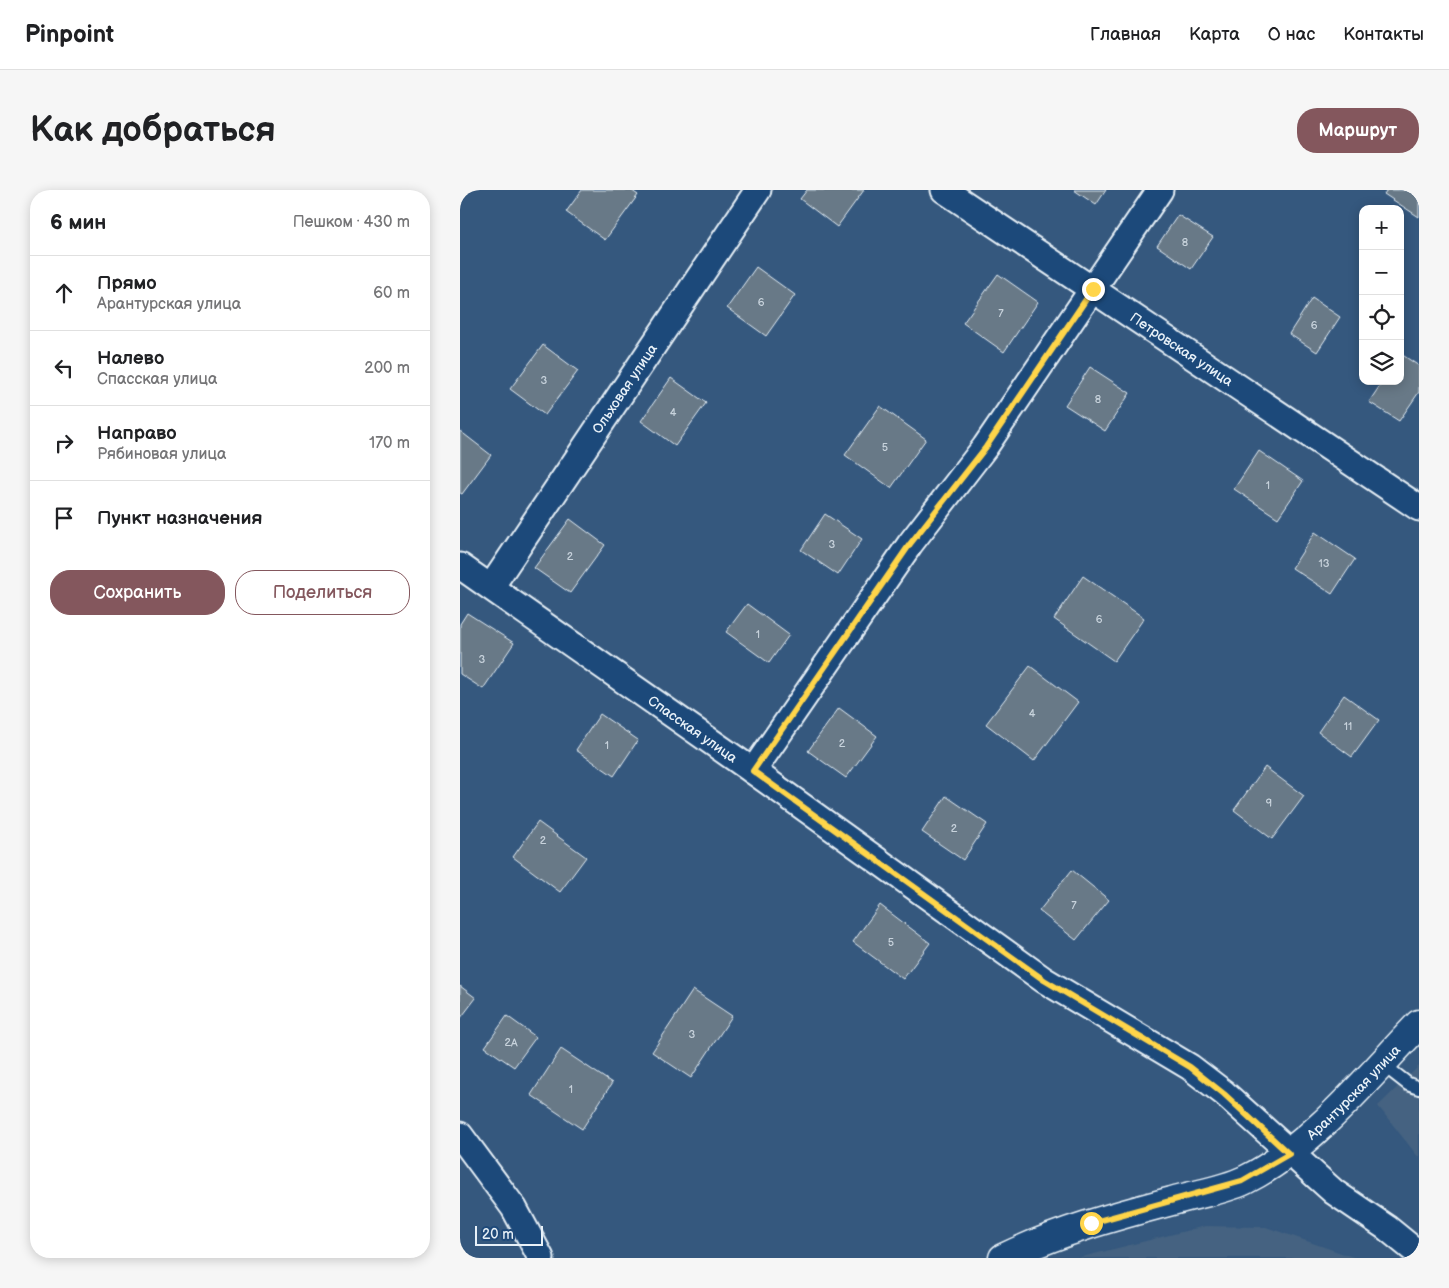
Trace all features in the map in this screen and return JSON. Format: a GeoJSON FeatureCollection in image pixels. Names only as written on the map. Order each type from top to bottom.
{"type":"FeatureCollection","features":[{"type":"Feature","properties":{"kind":"street","name":"Ольховая улица"},"geometry":{"type":"LineString","coordinates":[[491,588],[758,190]]}},
{"type":"Feature","properties":{"kind":"street","name":"Петровская улица"},"geometry":{"type":"LineString","coordinates":[[944,190],[1419,508]]}},
{"type":"Feature","properties":{"kind":"street"},"geometry":{"type":"LineString","coordinates":[[753,771],[910,544],[986,447],[1160,190]]}},
{"type":"Feature","properties":{"kind":"street","name":"Спасская улица"},"geometry":{"type":"LineString","coordinates":[[460,566],[753,771],[1044,980],[1190,1067],[1224,1094],[1289,1154],[1334,1192],[1387,1228],[1419,1254]]}},
{"type":"Feature","properties":{"kind":"street","name":"Арантурская улица"},"geometry":{"type":"LineString","coordinates":[[1003,1258],[1091,1223],[1242,1181],[1289,1154],[1419,1024]]}},
{"type":"Feature","properties":{"kind":"street"},"geometry":{"type":"LineString","coordinates":[[460,1135],[514,1208],[541,1258]]}},
{"type":"Feature","properties":{"kind":"lane"},"geometry":{"type":"LineString","coordinates":[[1381,1063],[1408,1084],[1419,1088]]}},
{"type":"Feature","properties":{"kind":"shaded area"},"geometry":{"type":"Polygon","coordinates":[[[1419,1066],[1419,1158],[1378,1106],[1419,1066]]]}},
{"type":"Feature","properties":{"kind":"shaded area"},"geometry":{"type":"Polygon","coordinates":[[[1205,1226],[1266,1227],[1356,1258],[1078,1258],[1205,1226]]]}},
{"type":"Feature","properties":{"kind":"building"},"geometry":{"type":"Polygon","coordinates":[[[582,190],[631,190],[638,195],[605,240],[566,212],[582,190]]]}},
{"type":"Feature","properties":{"kind":"building"},"geometry":{"type":"Polygon","coordinates":[[[807,190],[864,190],[837,227],[800,199],[807,190]]]}},
{"type":"Feature","properties":{"kind":"building"},"geometry":{"type":"Polygon","coordinates":[[[1074,190],[1106,190],[1096,205],[1074,190]]]}},
{"type":"Feature","properties":{"kind":"building"},"geometry":{"type":"Polygon","coordinates":[[[1387,190],[1419,190],[1419,217],[1404,207],[1404,205],[1401,205],[1384,194],[1387,190]]]}},
{"type":"Feature","properties":{"kind":"building"},"geometry":{"type":"Polygon","coordinates":[[[1178,215],[1213,237],[1191,269],[1157,246],[1178,215]]]}},
{"type":"Feature","properties":{"kind":"building"},"geometry":{"type":"Polygon","coordinates":[[[756,267],[795,295],[766,336],[727,308],[756,267]]]}},
{"type":"Feature","properties":{"kind":"building"},"geometry":{"type":"Polygon","coordinates":[[[998,274],[1038,302],[1004,352],[963,323],[998,274]]]}},
{"type":"Feature","properties":{"kind":"building"},"geometry":{"type":"Polygon","coordinates":[[[1312,298],[1340,317],[1317,352],[1289,334],[1312,298]]]}},
{"type":"Feature","properties":{"kind":"building"},"geometry":{"type":"Polygon","coordinates":[[[543,345],[578,371],[545,415],[510,389],[543,345]]]}},
{"type":"Feature","properties":{"kind":"building"},"geometry":{"type":"Polygon","coordinates":[[[1404,356],[1419,366],[1419,392],[1399,421],[1369,402],[1380,385],[1404,385],[1404,356]]]}},
{"type":"Feature","properties":{"kind":"building"},"geometry":{"type":"Polygon","coordinates":[[[1090,367],[1130,393],[1105,431],[1065,405],[1090,367]]]}},
{"type":"Feature","properties":{"kind":"building"},"geometry":{"type":"Polygon","coordinates":[[[671,378],[706,403],[675,446],[641,421],[671,378]]]}},
{"type":"Feature","properties":{"kind":"building"},"geometry":{"type":"Polygon","coordinates":[[[880,406],[926,439],[891,488],[845,455],[880,406]]]}},
{"type":"Feature","properties":{"kind":"building"},"geometry":{"type":"Polygon","coordinates":[[[460,431],[491,455],[462,494],[460,493],[460,431]]]}},
{"type":"Feature","properties":{"kind":"building"},"geometry":{"type":"Polygon","coordinates":[[[1259,451],[1303,481],[1278,518],[1234,489],[1259,451]]]}},
{"type":"Feature","properties":{"kind":"building"},"geometry":{"type":"Polygon","coordinates":[[[825,514],[862,539],[838,575],[801,550],[825,514]]]}},
{"type":"Feature","properties":{"kind":"building"},"geometry":{"type":"Polygon","coordinates":[[[570,519],[605,545],[570,593],[534,568],[570,519]]]}},
{"type":"Feature","properties":{"kind":"building"},"geometry":{"type":"Polygon","coordinates":[[[1315,532],[1355,559],[1332,594],[1292,568],[1315,532]]]}},
{"type":"Feature","properties":{"kind":"building"},"geometry":{"type":"Polygon","coordinates":[[[1083,576],[1144,618],[1114,661],[1054,619],[1083,576]]]}},
{"type":"Feature","properties":{"kind":"building"},"geometry":{"type":"Polygon","coordinates":[[[747,604],[789,635],[769,663],[726,632],[747,604]]]}},
{"type":"Feature","properties":{"kind":"building"},"geometry":{"type":"Polygon","coordinates":[[[467,613],[514,643],[483,689],[460,674],[460,624],[467,613]]]}},
{"type":"Feature","properties":{"kind":"building"},"geometry":{"type":"Polygon","coordinates":[[[1030,666],[1078,702],[1034,761],[986,724],[1030,666]]]}},
{"type":"Feature","properties":{"kind":"building"},"geometry":{"type":"Polygon","coordinates":[[[1344,695],[1379,720],[1352,757],[1318,732],[1344,695]]]}},
{"type":"Feature","properties":{"kind":"building"},"geometry":{"type":"Polygon","coordinates":[[[839,708],[877,736],[846,778],[808,751],[839,708]]]}},
{"type":"Feature","properties":{"kind":"building"},"geometry":{"type":"Polygon","coordinates":[[[600,714],[638,740],[614,776],[576,750],[600,714]]]}},
{"type":"Feature","properties":{"kind":"building"},"geometry":{"type":"Polygon","coordinates":[[[1265,767],[1304,796],[1272,839],[1234,810],[1265,767]]]}},
{"type":"Feature","properties":{"kind":"building"},"geometry":{"type":"Polygon","coordinates":[[[946,796],[987,824],[963,860],[922,832],[946,796]]]}},
{"type":"Feature","properties":{"kind":"building"},"geometry":{"type":"Polygon","coordinates":[[[538,822],[586,857],[560,892],[513,857],[538,822]]]}},
{"type":"Feature","properties":{"kind":"building"},"geometry":{"type":"Polygon","coordinates":[[[1072,870],[1109,900],[1076,940],[1039,911],[1072,870]]]}},
{"type":"Feature","properties":{"kind":"building"},"geometry":{"type":"Polygon","coordinates":[[[880,905],[930,943],[903,979],[853,942],[880,905]]]}},
{"type":"Feature","properties":{"kind":"building"},"geometry":{"type":"Polygon","coordinates":[[[460,986],[476,998],[460,1019],[460,986]]]}},
{"type":"Feature","properties":{"kind":"building"},"geometry":{"type":"Polygon","coordinates":[[[693,990],[732,1016],[691,1078],[652,1052],[693,990]]]}},
{"type":"Feature","properties":{"kind":"building"},"geometry":{"type":"Polygon","coordinates":[[[507,1016],[536,1037],[514,1067],[485,1047],[507,1016]]]}},
{"type":"Feature","properties":{"kind":"building"},"geometry":{"type":"Polygon","coordinates":[[[561,1049],[612,1083],[582,1129],[531,1095],[561,1049]]]}},
{"type":"Feature","properties":{"kind":"route"},"geometry":{"type":"LineString","coordinates":[[1091,1223],[1242,1181],[1289,1154],[1224,1094],[1190,1067],[1136,1033],[1044,980],[753,771],[910,544],[986,447],[1093,289]]}}]}
